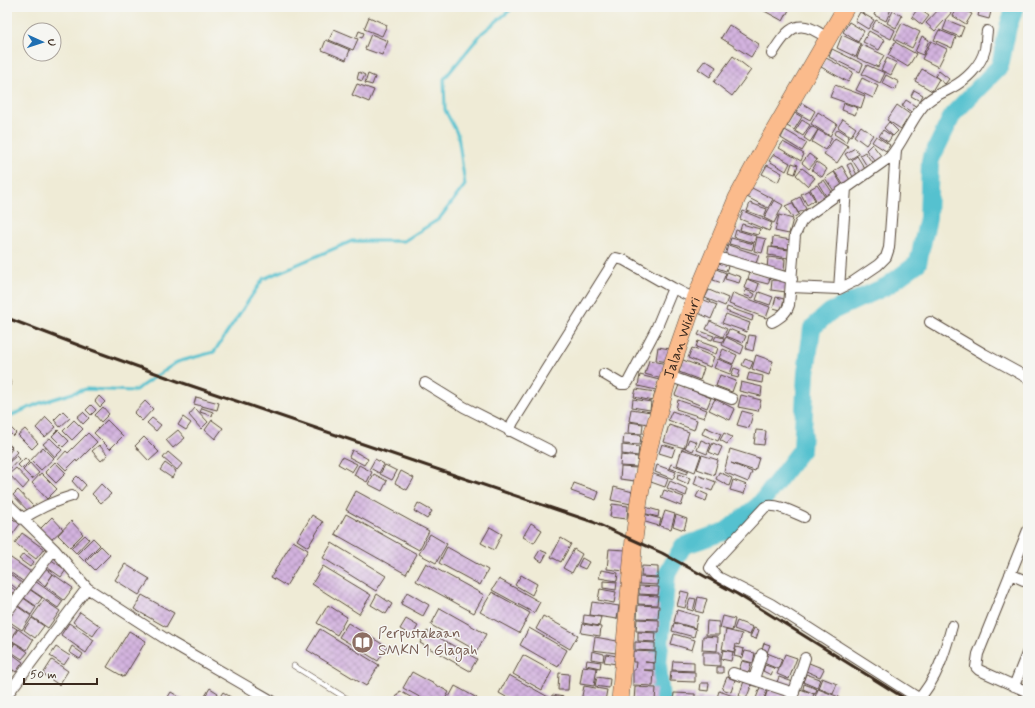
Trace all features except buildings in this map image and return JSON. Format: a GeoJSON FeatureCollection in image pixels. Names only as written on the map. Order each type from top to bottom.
{"type":"FeatureCollection","features":[{"type":"Feature","properties":{"kind":"main road","name":"Jalan Widuri"},"geometry":{"type":"LineString","coordinates":[[620,701],[634,539],[649,447],[692,297],[714,256],[741,192],[763,150],[825,37],[846,7]]}},
{"type":"Feature","properties":{"kind":"street"},"geometry":{"type":"LineString","coordinates":[[772,54],[783,37],[790,30],[797,27],[806,26],[812,28],[825,37]]}},
{"type":"Feature","properties":{"kind":"street"},"geometry":{"type":"LineString","coordinates":[[772,322],[777,320],[787,311],[795,235],[801,222],[846,188],[885,162],[896,150],[922,107],[929,99],[962,81],[975,69],[985,49],[987,31]]}},
{"type":"Feature","properties":{"kind":"street"},"geometry":{"type":"LineString","coordinates":[[714,256],[791,283],[839,289],[847,286],[872,269],[887,254],[889,248],[896,150]]}},
{"type":"Feature","properties":{"kind":"street"},"geometry":{"type":"LineString","coordinates":[[839,289],[846,188]]}},
{"type":"Feature","properties":{"kind":"street"},"geometry":{"type":"LineString","coordinates":[[509,431],[513,422],[616,258],[624,260],[674,289],[692,297]]}},
{"type":"Feature","properties":{"kind":"street"},"geometry":{"type":"LineString","coordinates":[[604,374],[621,384],[626,384],[628,382],[656,329],[674,289]]}},
{"type":"Feature","properties":{"kind":"street"},"geometry":{"type":"LineString","coordinates":[[930,322],[1028,378]]}},
{"type":"Feature","properties":{"kind":"street"},"geometry":{"type":"LineString","coordinates":[[669,376],[732,399]]}},
{"type":"Feature","properties":{"kind":"street"},"geometry":{"type":"LineString","coordinates":[[425,383],[464,407],[551,451]]}},
{"type":"Feature","properties":{"kind":"street"},"geometry":{"type":"LineString","coordinates":[[22,519],[37,509],[57,500],[72,496]]}},
{"type":"Feature","properties":{"kind":"street"},"geometry":{"type":"LineString","coordinates":[[7,503],[54,549],[87,588],[172,643],[272,701]]}},
{"type":"Feature","properties":{"kind":"street"},"geometry":{"type":"LineString","coordinates":[[804,517],[775,506],[768,505],[713,563],[710,568],[711,571],[718,577],[772,604],[919,700],[932,681],[941,663],[952,626]]}},
{"type":"Feature","properties":{"kind":"street"},"geometry":{"type":"LineString","coordinates":[[1028,530],[978,654],[976,663],[976,667],[979,670],[1028,692]]}},
{"type":"Feature","properties":{"kind":"street"},"geometry":{"type":"LineString","coordinates":[[7,612],[54,549]]}},
{"type":"Feature","properties":{"kind":"street"},"geometry":{"type":"LineString","coordinates":[[1010,574],[1028,582]]}},
{"type":"Feature","properties":{"kind":"street"},"geometry":{"type":"LineString","coordinates":[[7,695],[87,588]]}},
{"type":"Feature","properties":{"kind":"street"},"geometry":{"type":"LineString","coordinates":[[1014,686],[1028,651]]}},
{"type":"Feature","properties":{"kind":"street"},"geometry":{"type":"LineString","coordinates":[[754,679],[762,654]]}},
{"type":"Feature","properties":{"kind":"street"},"geometry":{"type":"LineString","coordinates":[[733,672],[754,679],[793,697],[805,658]]}},
{"type":"Feature","properties":{"kind":"lane"},"geometry":{"type":"LineString","coordinates":[[294,666],[343,699],[352,701]]}},
{"type":"Feature","properties":{"kind":"waterway"},"geometry":{"type":"LineString","coordinates":[[7,417],[40,403],[86,389],[134,391],[177,362],[214,352],[263,279],[352,241],[404,241],[439,219],[465,185],[458,135],[445,110],[444,79],[482,33],[514,7]]}},
{"type":"Feature","properties":{"kind":"waterway"},"geometry":{"type":"LineString","coordinates":[[661,701],[658,665],[667,574],[683,546],[726,531],[759,505],[802,449],[806,373],[812,328],[830,312],[887,286],[918,263],[928,218],[930,161],[953,114],[1000,66],[1008,27],[1015,7]]}},
{"type":"Feature","properties":{"kind":"railway"},"geometry":{"type":"LineString","coordinates":[[7,318],[183,383],[593,522],[662,553],[737,594],[909,701]]}},
{"type":"Feature","properties":{"kind":"place","name":"Perpustakaan SMKN 1 Glagah"},"geometry":{"type":"Point","coordinates":[363,642]}}]}
